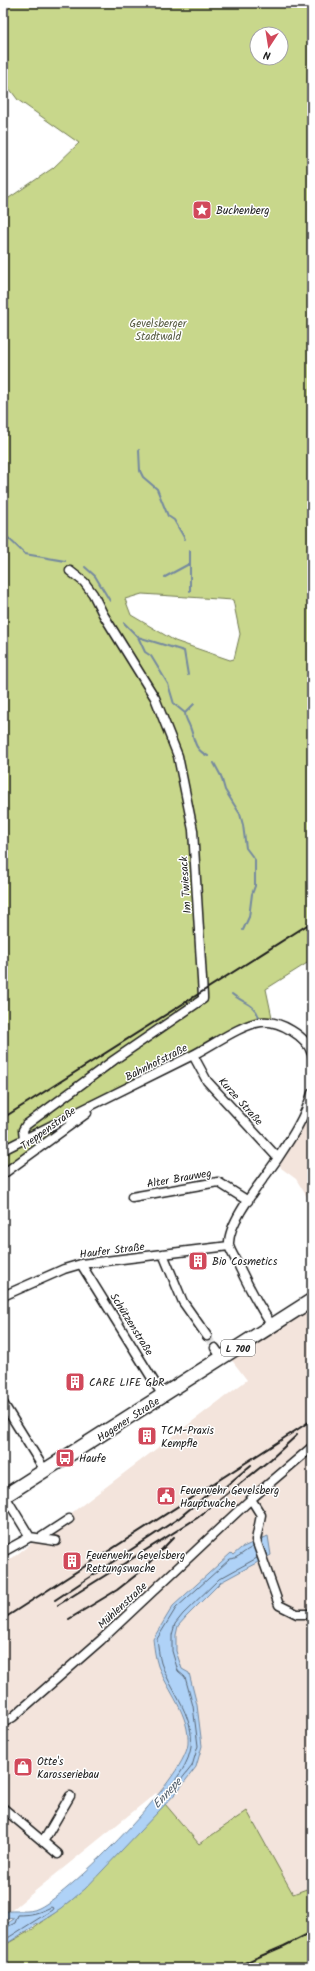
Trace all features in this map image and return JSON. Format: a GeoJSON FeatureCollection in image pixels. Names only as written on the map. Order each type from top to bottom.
{"type":"FeatureCollection","features":[{"type":"Feature","properties":{"kind":"main road","name":"Hagener Straße"},"geometry":{"type":"LineString","coordinates":[[4,1496],[44,1469],[70,1455],[163,1396],[219,1353],[272,1326],[312,1300]]}},
{"type":"Feature","properties":{"kind":"street","name":"Im Twiesack"},"geometry":{"type":"LineString","coordinates":[[24,1140],[23,1130],[26,1124],[114,1060],[203,999],[193,830],[178,756],[156,698],[103,614],[93,594],[84,582],[70,571]]}},
{"type":"Feature","properties":{"kind":"street","name":"Bahnhofstraße"},"geometry":{"type":"LineString","coordinates":[[3,1150],[105,1100],[252,1023],[262,1021],[273,1022],[285,1027],[302,1039],[311,1049]]}},
{"type":"Feature","properties":{"kind":"street","name":"Kurze Straße"},"geometry":{"type":"LineString","coordinates":[[193,1055],[207,1081],[278,1158]]}},
{"type":"Feature","properties":{"kind":"street"},"geometry":{"type":"LineString","coordinates":[[272,1326],[250,1290],[229,1246],[230,1235],[233,1226],[248,1201],[297,1129],[308,1108],[312,1093]]}},
{"type":"Feature","properties":{"kind":"street","name":"Treppenstraße"},"geometry":{"type":"LineString","coordinates":[[3,1174],[105,1100]]}},
{"type":"Feature","properties":{"kind":"street","name":"Alter Brauweg"},"geometry":{"type":"LineString","coordinates":[[132,1197],[218,1182],[248,1201]]}},
{"type":"Feature","properties":{"kind":"street","name":"Haufer Straße"},"geometry":{"type":"LineString","coordinates":[[3,1296],[64,1269],[81,1264],[229,1246]]}},
{"type":"Feature","properties":{"kind":"street"},"geometry":{"type":"LineString","coordinates":[[163,1254],[183,1302],[207,1336]]}},
{"type":"Feature","properties":{"kind":"street","name":"Schützenstraße"},"geometry":{"type":"LineString","coordinates":[[81,1264],[163,1396]]}},
{"type":"Feature","properties":{"kind":"street"},"geometry":{"type":"LineString","coordinates":[[3,1403],[44,1469]]}},
{"type":"Feature","properties":{"kind":"street","name":"Mühlenstraße"},"geometry":{"type":"LineString","coordinates":[[3,1723],[13,1717],[101,1640],[251,1498],[312,1448]]}},
{"type":"Feature","properties":{"kind":"street"},"geometry":{"type":"LineString","coordinates":[[4,1496],[30,1537]]}},
{"type":"Feature","properties":{"kind":"street"},"geometry":{"type":"LineString","coordinates":[[251,1498],[261,1515],[256,1540],[279,1605],[285,1610],[297,1614],[312,1614]]}},
{"type":"Feature","properties":{"kind":"street"},"geometry":{"type":"LineString","coordinates":[[40,1538],[69,1519]]}},
{"type":"Feature","properties":{"kind":"street"},"geometry":{"type":"LineString","coordinates":[[3,1552],[30,1537],[56,1541]]}},
{"type":"Feature","properties":{"kind":"street"},"geometry":{"type":"LineString","coordinates":[[43,1842],[70,1796]]}},
{"type":"Feature","properties":{"kind":"street"},"geometry":{"type":"LineString","coordinates":[[3,1808],[58,1854]]}},
{"type":"Feature","properties":{"kind":"shaded area"},"geometry":{"type":"Polygon","coordinates":[[[312,1093],[312,1205],[296,1179],[281,1168],[278,1158],[312,1093]]]}},
{"type":"Feature","properties":{"kind":"shaded area"},"geometry":{"type":"Polygon","coordinates":[[[312,1309],[312,1887],[293,1894],[270,1854],[199,1845],[156,1793],[3,1917],[3,1565],[247,1380],[231,1359],[312,1309]]]}},
{"type":"Feature","properties":{"kind":"green space","name":"Gevelsberger Stadtwald"},"geometry":{"type":"Polygon","coordinates":[[[3,3],[312,3],[312,960],[266,989],[273,1022],[262,1021],[105,1100],[3,1174],[3,202],[53,168],[79,143],[18,100],[3,80],[3,3]],[[142,594],[125,599],[131,615],[175,641],[230,660],[234,659],[240,634],[233,600],[142,594]]]}},
{"type":"Feature","properties":{"kind":"green space"},"geometry":{"type":"Polygon","coordinates":[[[165,1804],[199,1844],[247,1811],[293,1894],[312,1887],[312,1968],[3,1968],[3,1946],[33,1929],[73,1899],[165,1804]]]}},
{"type":"Feature","properties":{"kind":"water","name":"Ennepe"},"geometry":{"type":"Polygon","coordinates":[[[268,1536],[271,1555],[221,1582],[178,1626],[176,1635],[176,1651],[182,1669],[189,1673],[197,1705],[202,1746],[196,1767],[176,1793],[85,1889],[61,1909],[3,1946],[3,1926],[14,1919],[7,1918],[3,1920],[3,1912],[35,1910],[54,1898],[75,1881],[124,1833],[168,1782],[182,1760],[188,1744],[188,1733],[186,1723],[178,1704],[158,1666],[153,1639],[173,1606],[231,1553],[233,1555],[241,1548],[268,1536]]]}},
{"type":"Feature","properties":{"kind":"waterway"},"geometry":{"type":"LineString","coordinates":[[139,450],[140,471],[143,477],[157,489],[168,516],[174,520],[185,539]]}},
{"type":"Feature","properties":{"kind":"waterway"},"geometry":{"type":"LineString","coordinates":[[3,533],[25,554],[65,561]]}},
{"type":"Feature","properties":{"kind":"waterway"},"geometry":{"type":"LineString","coordinates":[[190,551],[190,591]]}},
{"type":"Feature","properties":{"kind":"waterway"},"geometry":{"type":"LineString","coordinates":[[165,577],[189,564]]}},
{"type":"Feature","properties":{"kind":"waterway"},"geometry":{"type":"LineString","coordinates":[[85,567],[95,576],[110,601]]}},
{"type":"Feature","properties":{"kind":"waterway"},"geometry":{"type":"LineString","coordinates":[[124,623],[138,637],[145,652],[151,656],[168,684],[174,704],[185,713],[197,747],[208,756]]}},
{"type":"Feature","properties":{"kind":"waterway"},"geometry":{"type":"LineString","coordinates":[[138,637],[184,651],[188,675]]}},
{"type":"Feature","properties":{"kind":"waterway"},"geometry":{"type":"LineString","coordinates":[[185,713],[194,704]]}},
{"type":"Feature","properties":{"kind":"waterway"},"geometry":{"type":"LineString","coordinates":[[214,763],[221,776],[225,790],[240,814],[246,848],[255,860],[255,886],[252,894],[249,917],[243,930]]}},
{"type":"Feature","properties":{"kind":"waterway"},"geometry":{"type":"LineString","coordinates":[[232,994],[251,1006],[257,1012],[259,1017]]}},
{"type":"Feature","properties":{"kind":"tunnel"},"geometry":{"type":"LineString","coordinates":[[207,1336],[215,1348]]}},
{"type":"Feature","properties":{"kind":"railway"},"geometry":{"type":"LineString","coordinates":[[3,1118],[312,922]]}},
{"type":"Feature","properties":{"kind":"railway"},"geometry":{"type":"LineString","coordinates":[[3,1619],[312,1420]]}},
{"type":"Feature","properties":{"kind":"railway"},"geometry":{"type":"LineString","coordinates":[[58,1605],[197,1518],[271,1459],[297,1435]]}},
{"type":"Feature","properties":{"kind":"railway"},"geometry":{"type":"LineString","coordinates":[[219,1492],[251,1465]]}},
{"type":"Feature","properties":{"kind":"railway"},"geometry":{"type":"LineString","coordinates":[[55,1600],[179,1518],[215,1488]]}},
{"type":"Feature","properties":{"kind":"railway"},"geometry":{"type":"LineString","coordinates":[[69,1619],[117,1590],[140,1572],[174,1537]]}},
{"type":"Feature","properties":{"kind":"railway"},"geometry":{"type":"LineString","coordinates":[[233,1968],[312,1932]]}},
{"type":"Feature","properties":{"kind":"place","name":"Buchenberg"},"geometry":{"type":"Point","coordinates":[202,210]}},
{"type":"Feature","properties":{"kind":"place","name":"Bio Cosmetics"},"geometry":{"type":"Point","coordinates":[198,1261]}},
{"type":"Feature","properties":{"kind":"place","name":"CARE LIFE GbR"},"geometry":{"type":"Point","coordinates":[75,1382]}},
{"type":"Feature","properties":{"kind":"place","name":"TCM-Praxis Kempfle"},"geometry":{"type":"Point","coordinates":[147,1436]}},
{"type":"Feature","properties":{"kind":"place","name":"Haufe"},"geometry":{"type":"Point","coordinates":[65,1458]}},
{"type":"Feature","properties":{"kind":"place","name":"Feuerwehr Gevelsberg Hauptwache"},"geometry":{"type":"Point","coordinates":[166,1496]}},
{"type":"Feature","properties":{"kind":"place","name":"Feuerwehr Gevelsberg Rettungswache"},"geometry":{"type":"Point","coordinates":[72,1561]}},
{"type":"Feature","properties":{"kind":"place","name":"Otte's Karosseriebau"},"geometry":{"type":"Point","coordinates":[23,1767]}}]}
